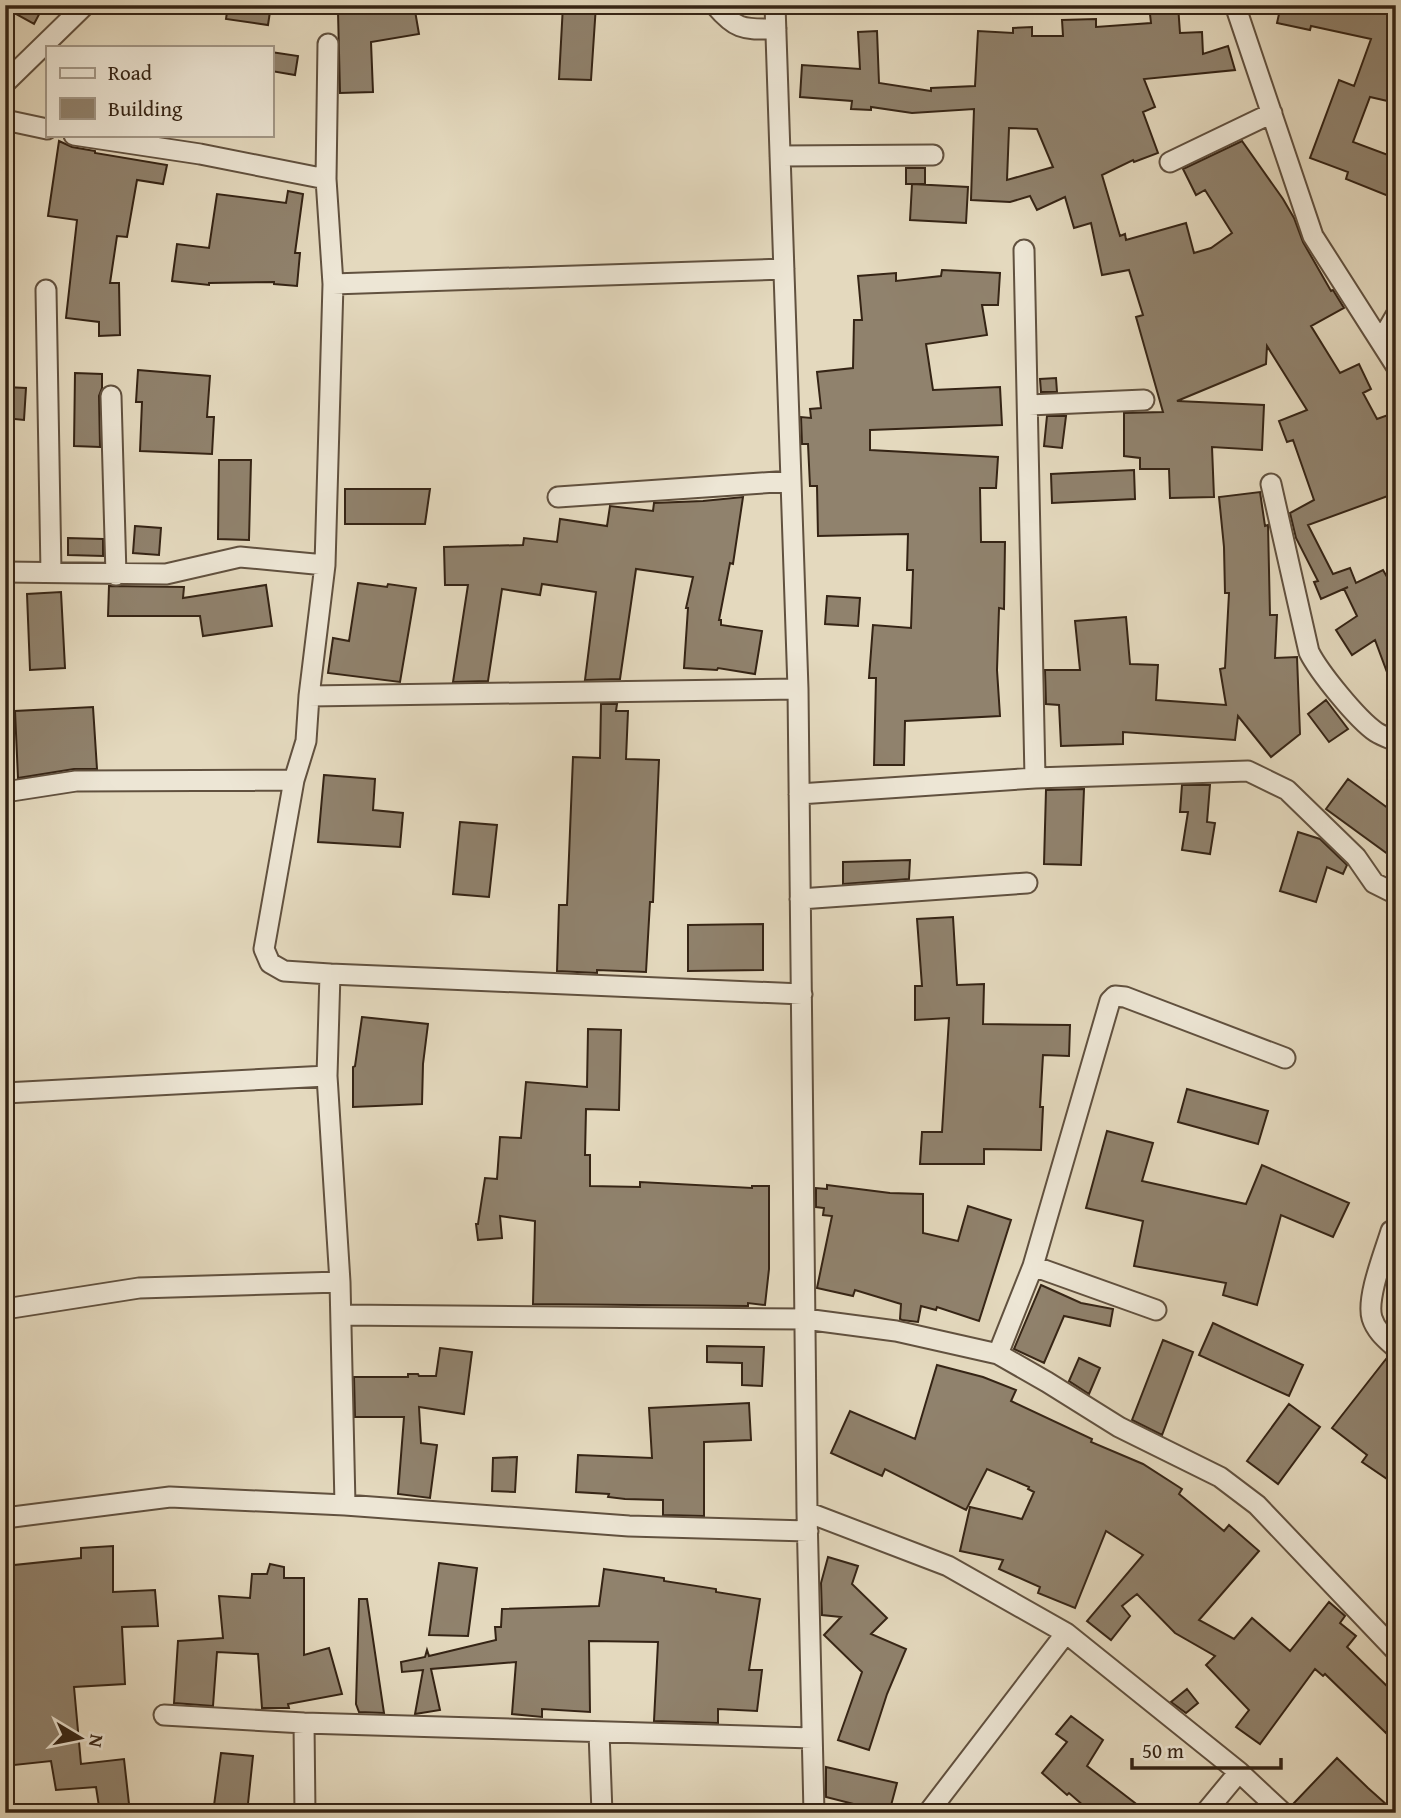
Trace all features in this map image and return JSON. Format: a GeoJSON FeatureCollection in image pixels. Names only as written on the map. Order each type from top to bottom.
{"type":"FeatureCollection","features":[{"type":"Feature","properties":{"kind":"street"},"geometry":{"type":"LineString","coordinates":[[5,83],[85,5]]}},
{"type":"Feature","properties":{"kind":"street"},"geometry":{"type":"LineString","coordinates":[[715,5],[735,25],[746,29],[776,29]]}},
{"type":"Feature","properties":{"kind":"street"},"geometry":{"type":"LineString","coordinates":[[775,5],[798,689],[807,1521],[814,1813]]}},
{"type":"Feature","properties":{"kind":"street"},"geometry":{"type":"LineString","coordinates":[[1236,5],[1313,236],[1396,366]]}},
{"type":"Feature","properties":{"kind":"street"},"geometry":{"type":"LineString","coordinates":[[328,44],[326,179],[333,284],[326,565],[309,696],[306,741],[294,780],[264,949],[270,964],[284,971],[330,974],[802,995]]}},
{"type":"Feature","properties":{"kind":"street"},"geometry":{"type":"LineString","coordinates":[[1170,162],[1272,113]]}},
{"type":"Feature","properties":{"kind":"street"},"geometry":{"type":"LineString","coordinates":[[5,120],[46,129]]}},
{"type":"Feature","properties":{"kind":"street"},"geometry":{"type":"LineString","coordinates":[[81,136],[200,154],[326,179]]}},
{"type":"Feature","properties":{"kind":"street"},"geometry":{"type":"LineString","coordinates":[[780,156],[933,155]]}},
{"type":"Feature","properties":{"kind":"street"},"geometry":{"type":"LineString","coordinates":[[1024,250],[1035,778]]}},
{"type":"Feature","properties":{"kind":"street"},"geometry":{"type":"LineString","coordinates":[[333,284],[784,269]]}},
{"type":"Feature","properties":{"kind":"street"},"geometry":{"type":"LineString","coordinates":[[46,290],[51,572]]}},
{"type":"Feature","properties":{"kind":"street"},"geometry":{"type":"LineString","coordinates":[[1381,341],[1396,315]]}},
{"type":"Feature","properties":{"kind":"street"},"geometry":{"type":"LineString","coordinates":[[111,396],[116,575]]}},
{"type":"Feature","properties":{"kind":"street"},"geometry":{"type":"LineString","coordinates":[[1029,405],[1144,400]]}},
{"type":"Feature","properties":{"kind":"street"},"geometry":{"type":"LineString","coordinates":[[558,497],[791,481]]}},
{"type":"Feature","properties":{"kind":"street"},"geometry":{"type":"LineString","coordinates":[[1271,484],[1309,652],[1315,665],[1366,723],[1396,741]]}},
{"type":"Feature","properties":{"kind":"street"},"geometry":{"type":"LineString","coordinates":[[5,572],[166,574],[240,557],[326,565]]}},
{"type":"Feature","properties":{"kind":"street"},"geometry":{"type":"LineString","coordinates":[[309,696],[798,689]]}},
{"type":"Feature","properties":{"kind":"street"},"geometry":{"type":"LineString","coordinates":[[799,794],[1035,778],[1248,771],[1287,790],[1356,857],[1374,883],[1396,894]]}},
{"type":"Feature","properties":{"kind":"street"},"geometry":{"type":"LineString","coordinates":[[5,792],[76,781],[294,780]]}},
{"type":"Feature","properties":{"kind":"street"},"geometry":{"type":"LineString","coordinates":[[800,899],[1027,883]]}},
{"type":"Feature","properties":{"kind":"street"},"geometry":{"type":"LineString","coordinates":[[330,974],[327,1076],[340,1282],[345,1505]]}},
{"type":"Feature","properties":{"kind":"street"},"geometry":{"type":"LineString","coordinates":[[998,1354],[1033,1266],[1110,1001],[1115,996],[1125,997],[1285,1058]]}},
{"type":"Feature","properties":{"kind":"street"},"geometry":{"type":"LineString","coordinates":[[5,1093],[327,1076]]}},
{"type":"Feature","properties":{"kind":"street"},"geometry":{"type":"LineString","coordinates":[[1391,1231],[1373,1289],[1371,1316],[1380,1333],[1396,1348]]}},
{"type":"Feature","properties":{"kind":"street"},"geometry":{"type":"LineString","coordinates":[[1033,1266],[1156,1310]]}},
{"type":"Feature","properties":{"kind":"street"},"geometry":{"type":"LineString","coordinates":[[5,1309],[139,1288],[340,1282]]}},
{"type":"Feature","properties":{"kind":"street"},"geometry":{"type":"LineString","coordinates":[[341,1315],[805,1318],[896,1331],[998,1354],[1119,1427],[1220,1477],[1257,1505],[1396,1651]]}},
{"type":"Feature","properties":{"kind":"street"},"geometry":{"type":"LineString","coordinates":[[5,1518],[170,1497],[345,1505],[629,1526],[807,1521],[948,1566],[1066,1633],[1239,1773],[1283,1813]]}},
{"type":"Feature","properties":{"kind":"street"},"geometry":{"type":"LineString","coordinates":[[928,1813],[1066,1633]]}},
{"type":"Feature","properties":{"kind":"street"},"geometry":{"type":"LineString","coordinates":[[164,1716],[304,1723],[812,1738]]}},
{"type":"Feature","properties":{"kind":"street"},"geometry":{"type":"LineString","coordinates":[[304,1723],[306,1813]]}},
{"type":"Feature","properties":{"kind":"street"},"geometry":{"type":"LineString","coordinates":[[599,1731],[602,1813]]}},
{"type":"Feature","properties":{"kind":"street"},"geometry":{"type":"LineString","coordinates":[[1205,1813],[1239,1773]]}},
{"type":"Feature","properties":{"kind":"building"},"geometry":{"type":"Polygon","coordinates":[[[5,5],[44,5],[34,24],[5,8],[5,5]]]}},
{"type":"Feature","properties":{"kind":"building"},"geometry":{"type":"Polygon","coordinates":[[[228,5],[271,5],[268,25],[226,19],[228,5]]]}},
{"type":"Feature","properties":{"kind":"building"},"geometry":{"type":"Polygon","coordinates":[[[414,5],[419,34],[371,42],[373,92],[340,93],[338,12],[383,11],[383,7],[414,5]]]}},
{"type":"Feature","properties":{"kind":"building"},"geometry":{"type":"Polygon","coordinates":[[[563,5],[596,5],[591,80],[559,79],[563,5]]]}},
{"type":"Feature","properties":{"kind":"building"},"geometry":{"type":"Polygon","coordinates":[[[1149,5],[1178,5],[1180,33],[1202,32],[1203,54],[1228,46],[1235,70],[1144,79],[1155,107],[1143,112],[1158,153],[1134,162],[1133,160],[1102,175],[1120,236],[1125,234],[1126,240],[1186,223],[1194,253],[1211,248],[1232,233],[1205,190],[1196,195],[1183,169],[1242,141],[1283,199],[1303,242],[1344,308],[1311,326],[1340,373],[1359,364],[1371,389],[1363,393],[1377,419],[1388,415],[1396,438],[1396,493],[1308,525],[1333,574],[1350,568],[1356,583],[1383,570],[1387,577],[1396,572],[1396,691],[1375,640],[1352,655],[1336,630],[1357,616],[1344,589],[1348,587],[1321,599],[1314,582],[1318,581],[1296,538],[1290,513],[1314,500],[1293,440],[1287,442],[1279,421],[1307,410],[1267,346],[1266,364],[1177,401],[1264,405],[1262,450],[1212,447],[1214,497],[1170,498],[1169,469],[1140,469],[1140,458],[1124,456],[1124,413],[1163,412],[1136,317],[1143,315],[1129,270],[1102,275],[1091,223],[1074,228],[1065,197],[1037,210],[1030,196],[1010,202],[971,200],[974,109],[912,113],[871,107],[871,110],[851,109],[852,101],[800,97],[802,65],[860,69],[858,32],[877,31],[879,83],[931,91],[931,88],[975,86],[978,31],[1013,33],[1013,28],[1032,27],[1032,36],[1063,36],[1062,20],[1096,19],[1096,27],[1151,23],[1149,5]],[[1009,128],[1007,180],[1053,167],[1037,129],[1009,128]]]}},
{"type":"Feature","properties":{"kind":"building"},"geometry":{"type":"Polygon","coordinates":[[[1281,5],[1396,5],[1396,103],[1370,97],[1353,142],[1396,158],[1396,199],[1346,179],[1348,172],[1310,158],[1339,80],[1354,86],[1371,39],[1311,26],[1310,30],[1277,23],[1281,5]]]}},
{"type":"Feature","properties":{"kind":"building"},"geometry":{"type":"Polygon","coordinates":[[[273,52],[298,56],[295,75],[273,71],[273,52]]]}},
{"type":"Feature","properties":{"kind":"building"},"geometry":{"type":"Polygon","coordinates":[[[59,141],[95,153],[167,165],[163,184],[137,180],[127,237],[117,236],[110,283],[119,283],[120,335],[99,336],[99,322],[66,318],[77,220],[48,216],[59,141]]]}},
{"type":"Feature","properties":{"kind":"building"},"geometry":{"type":"Polygon","coordinates":[[[906,168],[925,168],[925,184],[906,184],[906,168]]]}},
{"type":"Feature","properties":{"kind":"building"},"geometry":{"type":"Polygon","coordinates":[[[912,184],[968,187],[966,223],[910,220],[912,184]]]}},
{"type":"Feature","properties":{"kind":"building"},"geometry":{"type":"Polygon","coordinates":[[[288,191],[303,194],[295,253],[300,253],[297,286],[274,282],[209,285],[172,281],[177,244],[209,248],[217,194],[286,203],[288,191]]]}},
{"type":"Feature","properties":{"kind":"building"},"geometry":{"type":"Polygon","coordinates":[[[942,270],[1000,273],[998,305],[982,305],[987,335],[926,344],[933,390],[1000,387],[1002,425],[870,430],[870,450],[998,457],[996,488],[980,488],[981,542],[1005,542],[1004,609],[999,608],[997,670],[1000,716],[905,721],[904,765],[874,765],[876,678],[869,678],[873,625],[911,628],[913,570],[907,570],[908,534],[818,536],[817,486],[810,486],[808,444],[802,444],[801,417],[811,418],[810,409],[821,408],[817,372],[853,368],[854,320],[862,320],[858,276],[896,273],[896,281],[941,276],[942,270]]]}},
{"type":"Feature","properties":{"kind":"building"},"geometry":{"type":"Polygon","coordinates":[[[138,370],[210,376],[207,417],[214,417],[212,454],[140,451],[142,402],[136,402],[138,370]]]}},
{"type":"Feature","properties":{"kind":"building"},"geometry":{"type":"Polygon","coordinates":[[[75,373],[102,374],[99,396],[100,447],[74,446],[75,373]]]}},
{"type":"Feature","properties":{"kind":"building"},"geometry":{"type":"Polygon","coordinates":[[[1056,378],[1057,392],[1041,392],[1040,379],[1056,378]]]}},
{"type":"Feature","properties":{"kind":"building"},"geometry":{"type":"Polygon","coordinates":[[[5,387],[26,388],[24,420],[5,418],[5,387]]]}},
{"type":"Feature","properties":{"kind":"building"},"geometry":{"type":"Polygon","coordinates":[[[1047,416],[1066,416],[1062,448],[1044,446],[1047,416]]]}},
{"type":"Feature","properties":{"kind":"building"},"geometry":{"type":"Polygon","coordinates":[[[219,460],[251,460],[249,540],[218,539],[219,460]]]}},
{"type":"Feature","properties":{"kind":"building"},"geometry":{"type":"Polygon","coordinates":[[[1134,470],[1135,499],[1052,503],[1051,474],[1134,470]]]}},
{"type":"Feature","properties":{"kind":"building"},"geometry":{"type":"Polygon","coordinates":[[[345,489],[430,489],[425,524],[345,524],[345,489]]]}},
{"type":"Feature","properties":{"kind":"building"},"geometry":{"type":"Polygon","coordinates":[[[1260,492],[1265,526],[1268,525],[1270,615],[1277,615],[1275,658],[1297,657],[1300,734],[1271,757],[1238,716],[1235,740],[1123,732],[1123,744],[1061,746],[1059,705],[1046,704],[1045,670],[1080,670],[1075,621],[1126,617],[1130,664],[1158,665],[1156,700],[1226,705],[1220,669],[1225,668],[1229,593],[1225,593],[1219,497],[1260,492]]]}},
{"type":"Feature","properties":{"kind":"building"},"geometry":{"type":"Polygon","coordinates":[[[743,497],[733,564],[730,563],[719,620],[721,625],[762,631],[755,674],[718,668],[684,668],[686,608],[693,577],[636,569],[620,679],[585,680],[596,592],[542,584],[540,595],[502,589],[488,681],[453,682],[468,585],[445,585],[444,547],[523,545],[524,538],[557,542],[560,519],[607,526],[610,506],[653,511],[654,503],[743,497]]]}},
{"type":"Feature","properties":{"kind":"building"},"geometry":{"type":"Polygon","coordinates":[[[135,526],[161,528],[159,555],[133,553],[135,526]]]}},
{"type":"Feature","properties":{"kind":"building"},"geometry":{"type":"Polygon","coordinates":[[[68,538],[103,539],[103,556],[68,555],[68,538]]]}},
{"type":"Feature","properties":{"kind":"building"},"geometry":{"type":"Polygon","coordinates":[[[358,583],[416,588],[400,682],[328,673],[333,638],[349,641],[358,583]]]}},
{"type":"Feature","properties":{"kind":"building"},"geometry":{"type":"Polygon","coordinates":[[[266,585],[272,626],[203,636],[200,616],[108,616],[109,586],[184,587],[183,598],[266,585]]]}},
{"type":"Feature","properties":{"kind":"building"},"geometry":{"type":"Polygon","coordinates":[[[61,592],[65,668],[30,670],[27,594],[61,592]]]}},
{"type":"Feature","properties":{"kind":"building"},"geometry":{"type":"Polygon","coordinates":[[[827,596],[860,598],[858,626],[825,624],[827,596]]]}},
{"type":"Feature","properties":{"kind":"building"},"geometry":{"type":"Polygon","coordinates":[[[1326,700],[1348,729],[1329,742],[1308,714],[1326,700]]]}},
{"type":"Feature","properties":{"kind":"building"},"geometry":{"type":"Polygon","coordinates":[[[601,704],[617,704],[616,711],[628,711],[626,759],[659,760],[653,902],[650,902],[646,972],[557,971],[559,905],[567,905],[573,757],[600,758],[601,704]]]}},
{"type":"Feature","properties":{"kind":"building"},"geometry":{"type":"Polygon","coordinates":[[[93,707],[97,769],[74,769],[18,778],[15,711],[93,707]]]}},
{"type":"Feature","properties":{"kind":"building"},"geometry":{"type":"Polygon","coordinates":[[[324,775],[375,779],[373,810],[403,813],[400,847],[318,842],[324,775]]]}},
{"type":"Feature","properties":{"kind":"building"},"geometry":{"type":"Polygon","coordinates":[[[1348,779],[1396,814],[1396,860],[1326,809],[1348,779]]]}},
{"type":"Feature","properties":{"kind":"building"},"geometry":{"type":"Polygon","coordinates":[[[1182,785],[1210,785],[1207,822],[1215,823],[1210,854],[1182,850],[1188,812],[1180,812],[1182,785]]]}},
{"type":"Feature","properties":{"kind":"building"},"geometry":{"type":"Polygon","coordinates":[[[1084,789],[1081,865],[1044,864],[1046,790],[1084,789]]]}},
{"type":"Feature","properties":{"kind":"building"},"geometry":{"type":"Polygon","coordinates":[[[460,822],[497,825],[489,897],[453,894],[460,822]]]}},
{"type":"Feature","properties":{"kind":"building"},"geometry":{"type":"Polygon","coordinates":[[[1298,832],[1320,839],[1347,865],[1343,874],[1327,867],[1316,902],[1280,891],[1298,832]]]}},
{"type":"Feature","properties":{"kind":"building"},"geometry":{"type":"Polygon","coordinates":[[[910,860],[909,879],[843,884],[843,862],[910,860]]]}},
{"type":"Feature","properties":{"kind":"building"},"geometry":{"type":"Polygon","coordinates":[[[953,917],[957,985],[984,984],[983,1024],[1070,1025],[1069,1056],[1043,1055],[1041,1150],[984,1149],[984,1164],[920,1164],[922,1132],[942,1132],[949,1018],[915,1020],[915,986],[922,986],[917,919],[953,917]]]}},
{"type":"Feature","properties":{"kind":"building"},"geometry":{"type":"Polygon","coordinates":[[[763,924],[763,970],[688,971],[688,925],[763,924]]]}},
{"type":"Feature","properties":{"kind":"building"},"geometry":{"type":"Polygon","coordinates":[[[362,1017],[428,1024],[422,1104],[353,1107],[353,1067],[362,1017]]]}},
{"type":"Feature","properties":{"kind":"building"},"geometry":{"type":"Polygon","coordinates":[[[588,1029],[621,1030],[619,1110],[586,1109],[585,1155],[590,1155],[590,1186],[640,1187],[640,1182],[752,1188],[769,1186],[769,1269],[765,1305],[533,1304],[535,1221],[500,1216],[502,1238],[478,1240],[476,1224],[485,1178],[497,1179],[500,1137],[521,1138],[526,1082],[587,1087],[588,1029]]]}},
{"type":"Feature","properties":{"kind":"building"},"geometry":{"type":"Polygon","coordinates":[[[1187,1089],[1268,1111],[1258,1144],[1178,1122],[1187,1089]]]}},
{"type":"Feature","properties":{"kind":"building"},"geometry":{"type":"Polygon","coordinates":[[[1107,1131],[1153,1143],[1142,1181],[1246,1204],[1262,1165],[1349,1203],[1333,1237],[1281,1215],[1257,1305],[1223,1295],[1226,1283],[1134,1266],[1143,1221],[1086,1208],[1107,1131]]]}},
{"type":"Feature","properties":{"kind":"building"},"geometry":{"type":"Polygon","coordinates":[[[827,1185],[923,1194],[923,1233],[958,1241],[968,1206],[1011,1220],[979,1321],[937,1307],[936,1310],[921,1306],[918,1322],[902,1320],[901,1304],[855,1290],[853,1296],[817,1288],[832,1216],[823,1215],[824,1208],[816,1207],[816,1188],[827,1189],[827,1185]]]}},
{"type":"Feature","properties":{"kind":"building"},"geometry":{"type":"Polygon","coordinates":[[[1041,1285],[1081,1303],[1113,1309],[1110,1326],[1064,1316],[1044,1363],[1014,1349],[1041,1285]]]}},
{"type":"Feature","properties":{"kind":"building"},"geometry":{"type":"Polygon","coordinates":[[[1213,1323],[1303,1365],[1289,1396],[1199,1355],[1213,1323]]]}},
{"type":"Feature","properties":{"kind":"building"},"geometry":{"type":"Polygon","coordinates":[[[1163,1340],[1193,1352],[1162,1435],[1132,1420],[1163,1340]]]}},
{"type":"Feature","properties":{"kind":"building"},"geometry":{"type":"Polygon","coordinates":[[[707,1346],[764,1347],[762,1386],[742,1385],[742,1363],[707,1362],[707,1346]]]}},
{"type":"Feature","properties":{"kind":"building"},"geometry":{"type":"Polygon","coordinates":[[[440,1348],[472,1352],[464,1414],[419,1407],[421,1443],[437,1445],[430,1498],[398,1494],[404,1417],[355,1417],[354,1377],[408,1377],[408,1374],[436,1376],[440,1348]]]}},
{"type":"Feature","properties":{"kind":"building"},"geometry":{"type":"Polygon","coordinates":[[[1079,1358],[1100,1368],[1089,1394],[1069,1381],[1079,1358]]]}},
{"type":"Feature","properties":{"kind":"building"},"geometry":{"type":"Polygon","coordinates":[[[1386,1359],[1396,1366],[1396,1485],[1362,1462],[1367,1455],[1332,1428],[1386,1359]]]}},
{"type":"Feature","properties":{"kind":"building"},"geometry":{"type":"Polygon","coordinates":[[[937,1365],[983,1377],[1016,1390],[1011,1401],[1092,1439],[1091,1442],[1143,1464],[1182,1489],[1179,1494],[1224,1531],[1229,1525],[1259,1551],[1199,1620],[1234,1639],[1252,1618],[1290,1651],[1329,1602],[1345,1616],[1340,1623],[1356,1636],[1347,1647],[1396,1695],[1396,1722],[1386,1733],[1325,1674],[1323,1676],[1315,1669],[1260,1744],[1236,1727],[1249,1710],[1206,1665],[1215,1656],[1175,1633],[1137,1594],[1122,1606],[1130,1616],[1111,1640],[1087,1621],[1143,1555],[1106,1531],[1075,1608],[1038,1593],[1040,1587],[999,1569],[1003,1560],[960,1551],[970,1507],[1022,1519],[1034,1492],[1028,1489],[1029,1487],[987,1469],[966,1510],[885,1469],[882,1476],[831,1453],[850,1411],[915,1439],[937,1365]]]}},
{"type":"Feature","properties":{"kind":"building"},"geometry":{"type":"Polygon","coordinates":[[[749,1403],[751,1440],[704,1442],[704,1516],[663,1515],[663,1500],[625,1499],[608,1497],[609,1494],[576,1492],[578,1455],[652,1458],[649,1408],[749,1403]]]}},
{"type":"Feature","properties":{"kind":"building"},"geometry":{"type":"Polygon","coordinates":[[[1289,1404],[1320,1427],[1278,1484],[1247,1461],[1289,1404]]]}},
{"type":"Feature","properties":{"kind":"building"},"geometry":{"type":"Polygon","coordinates":[[[517,1457],[515,1492],[492,1491],[493,1458],[517,1457]]]}},
{"type":"Feature","properties":{"kind":"building"},"geometry":{"type":"Polygon","coordinates":[[[113,1546],[113,1592],[155,1590],[158,1626],[122,1627],[125,1684],[74,1687],[81,1764],[124,1759],[130,1813],[100,1813],[96,1787],[56,1790],[51,1761],[5,1766],[5,1566],[81,1558],[81,1548],[113,1546]]]}},
{"type":"Feature","properties":{"kind":"building"},"geometry":{"type":"Polygon","coordinates":[[[828,1557],[858,1566],[852,1584],[887,1618],[871,1634],[906,1649],[887,1694],[869,1750],[838,1740],[862,1672],[824,1635],[841,1617],[822,1615],[821,1583],[828,1557]]]}},
{"type":"Feature","properties":{"kind":"building"},"geometry":{"type":"Polygon","coordinates":[[[439,1563],[477,1568],[468,1636],[429,1635],[439,1563]]]}},
{"type":"Feature","properties":{"kind":"building"},"geometry":{"type":"Polygon","coordinates":[[[270,1564],[284,1567],[284,1578],[304,1578],[304,1655],[329,1648],[342,1694],[288,1704],[289,1708],[262,1708],[258,1654],[217,1652],[213,1706],[174,1703],[178,1641],[223,1638],[219,1596],[250,1598],[252,1574],[267,1574],[270,1564]]]}},
{"type":"Feature","properties":{"kind":"building"},"geometry":{"type":"Polygon","coordinates":[[[604,1569],[664,1578],[664,1581],[760,1599],[749,1670],[762,1670],[757,1711],[718,1709],[718,1723],[654,1721],[658,1642],[589,1641],[590,1712],[542,1709],[542,1717],[512,1714],[516,1662],[431,1669],[440,1710],[415,1714],[423,1670],[402,1672],[401,1662],[425,1657],[427,1650],[429,1656],[496,1640],[495,1627],[501,1627],[502,1609],[599,1606],[604,1569]]]}},
{"type":"Feature","properties":{"kind":"building"},"geometry":{"type":"Polygon","coordinates":[[[359,1599],[367,1599],[384,1713],[359,1712],[356,1704],[359,1599]]]}},
{"type":"Feature","properties":{"kind":"building"},"geometry":{"type":"Polygon","coordinates":[[[1187,1689],[1198,1703],[1186,1713],[1171,1702],[1187,1689]]]}},
{"type":"Feature","properties":{"kind":"building"},"geometry":{"type":"Polygon","coordinates":[[[1071,1716],[1103,1740],[1087,1766],[1148,1813],[1092,1813],[1042,1773],[1067,1742],[1056,1734],[1071,1716]]]}},
{"type":"Feature","properties":{"kind":"building"},"geometry":{"type":"Polygon","coordinates":[[[221,1753],[253,1756],[247,1813],[213,1813],[221,1753]]]}},
{"type":"Feature","properties":{"kind":"building"},"geometry":{"type":"Polygon","coordinates":[[[1337,1758],[1396,1813],[1304,1813],[1294,1803],[1337,1758]]]}},
{"type":"Feature","properties":{"kind":"building"},"geometry":{"type":"Polygon","coordinates":[[[826,1767],[897,1783],[889,1813],[826,1797],[826,1767]]]}}]}
